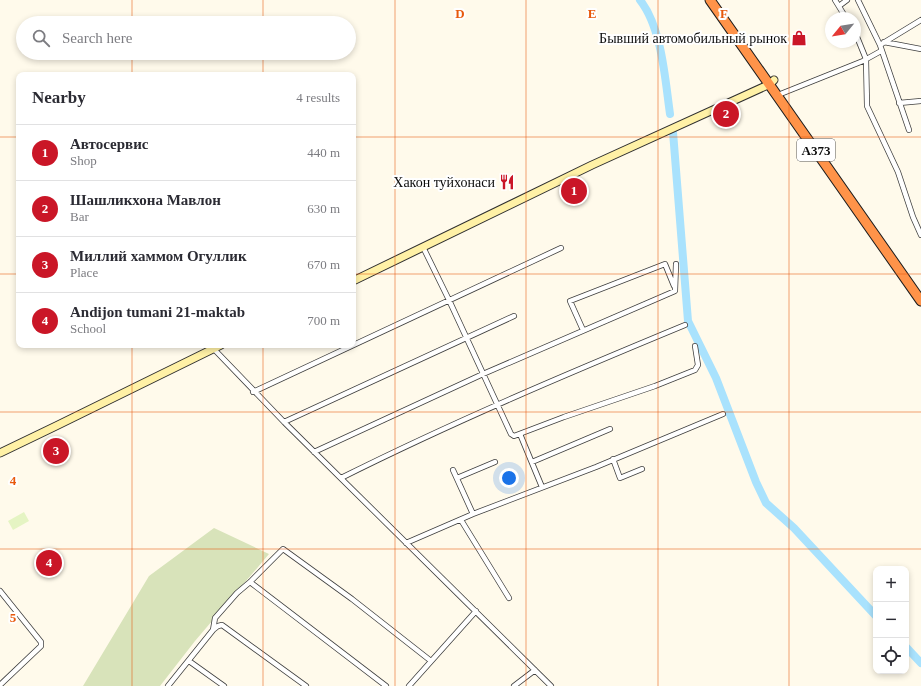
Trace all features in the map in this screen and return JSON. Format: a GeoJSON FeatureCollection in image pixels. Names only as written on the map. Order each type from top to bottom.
{"type":"FeatureCollection","features":[{"type":"Feature","properties":{"kind":"highway","name":"A373"},"geometry":{"type":"LineString","coordinates":[[710,0],[772,82]]}},
{"type":"Feature","properties":{"kind":"highway","name":"A373"},"geometry":{"type":"LineString","coordinates":[[718,0],[921,301]]}},
{"type":"Feature","properties":{"kind":"highway","name":"A373"},"geometry":{"type":"LineString","coordinates":[[780,94],[921,290]]}},
{"type":"Feature","properties":{"kind":"main road"},"geometry":{"type":"LineString","coordinates":[[356,280],[423,247],[497,213],[592,165],[772,82]]}},
{"type":"Feature","properties":{"kind":"main road"},"geometry":{"type":"LineString","coordinates":[[0,453],[210,348]]}},
{"type":"Feature","properties":{"kind":"street"},"geometry":{"type":"LineString","coordinates":[[835,0],[843,12]]}},
{"type":"Feature","properties":{"kind":"street"},"geometry":{"type":"LineString","coordinates":[[840,6],[847,0]]}},
{"type":"Feature","properties":{"kind":"street"},"geometry":{"type":"LineString","coordinates":[[858,0],[882,44],[881,51],[908,130]]}},
{"type":"Feature","properties":{"kind":"street"},"geometry":{"type":"LineString","coordinates":[[882,44],[921,20]]}},
{"type":"Feature","properties":{"kind":"street"},"geometry":{"type":"LineString","coordinates":[[882,44],[921,49]]}},
{"type":"Feature","properties":{"kind":"street"},"geometry":{"type":"LineString","coordinates":[[861,47],[866,59],[867,106],[898,172],[913,217],[921,235]]}},
{"type":"Feature","properties":{"kind":"street"},"geometry":{"type":"LineString","coordinates":[[780,94],[866,59],[881,51]]}},
{"type":"Feature","properties":{"kind":"street"},"geometry":{"type":"LineString","coordinates":[[899,103],[921,101]]}},
{"type":"Feature","properties":{"kind":"street"},"geometry":{"type":"LineString","coordinates":[[423,247],[511,434],[514,436],[564,416],[655,386],[695,370],[698,365],[695,346]]}},
{"type":"Feature","properties":{"kind":"street"},"geometry":{"type":"LineString","coordinates":[[356,344],[561,248]]}},
{"type":"Feature","properties":{"kind":"street"},"geometry":{"type":"LineString","coordinates":[[583,330],[570,301],[665,264],[675,290]]}},
{"type":"Feature","properties":{"kind":"street"},"geometry":{"type":"LineString","coordinates":[[675,290],[676,264]]}},
{"type":"Feature","properties":{"kind":"street"},"geometry":{"type":"LineString","coordinates":[[314,452],[483,374],[675,290]]}},
{"type":"Feature","properties":{"kind":"street"},"geometry":{"type":"LineString","coordinates":[[284,422],[514,316]]}},
{"type":"Feature","properties":{"kind":"street"},"geometry":{"type":"LineString","coordinates":[[341,478],[406,446],[498,405],[685,325]]}},
{"type":"Feature","properties":{"kind":"street"},"geometry":{"type":"LineString","coordinates":[[213,348],[253,392],[551,686]]}},
{"type":"Feature","properties":{"kind":"street"},"geometry":{"type":"LineString","coordinates":[[253,392],[347,348]]}},
{"type":"Feature","properties":{"kind":"street"},"geometry":{"type":"LineString","coordinates":[[406,543],[473,514],[723,414]]}},
{"type":"Feature","properties":{"kind":"street"},"geometry":{"type":"LineString","coordinates":[[532,462],[610,429]]}},
{"type":"Feature","properties":{"kind":"street"},"geometry":{"type":"LineString","coordinates":[[520,434],[542,487]]}},
{"type":"Feature","properties":{"kind":"street"},"geometry":{"type":"LineString","coordinates":[[613,459],[620,478],[642,469]]}},
{"type":"Feature","properties":{"kind":"street"},"geometry":{"type":"LineString","coordinates":[[457,478],[495,462]]}},
{"type":"Feature","properties":{"kind":"street"},"geometry":{"type":"LineString","coordinates":[[453,470],[473,514]]}},
{"type":"Feature","properties":{"kind":"street"},"geometry":{"type":"LineString","coordinates":[[461,520],[509,598]]}},
{"type":"Feature","properties":{"kind":"street"},"geometry":{"type":"LineString","coordinates":[[213,630],[215,618],[236,593],[250,582],[283,549],[352,599],[431,661]]}},
{"type":"Feature","properties":{"kind":"street"},"geometry":{"type":"LineString","coordinates":[[250,582],[386,686]]}},
{"type":"Feature","properties":{"kind":"street"},"geometry":{"type":"LineString","coordinates":[[0,591],[41,642],[41,646],[0,685]]}},
{"type":"Feature","properties":{"kind":"street"},"geometry":{"type":"LineString","coordinates":[[408,686],[476,611]]}},
{"type":"Feature","properties":{"kind":"street"},"geometry":{"type":"LineString","coordinates":[[168,686],[213,630],[218,626],[222,626],[306,686]]}},
{"type":"Feature","properties":{"kind":"street"},"geometry":{"type":"LineString","coordinates":[[189,661],[224,686]]}},
{"type":"Feature","properties":{"kind":"street"},"geometry":{"type":"LineString","coordinates":[[514,686],[535,670]]}},
{"type":"Feature","properties":{"kind":"green space"},"geometry":{"type":"Polygon","coordinates":[[[24,512],[29,521],[13,530],[8,521],[24,512]]]}},
{"type":"Feature","properties":{"kind":"green space"},"geometry":{"type":"Polygon","coordinates":[[[214,528],[269,554],[195,641],[160,686],[83,686],[149,576],[214,528]]]}},
{"type":"Feature","properties":{"kind":"waterway"},"geometry":{"type":"LineString","coordinates":[[640,0],[647,12],[658,39],[670,114]]}},
{"type":"Feature","properties":{"kind":"waterway"},"geometry":{"type":"LineString","coordinates":[[673,132],[688,321],[716,378],[756,482],[766,503],[794,528],[873,613]]}},
{"type":"Feature","properties":{"kind":"waterway"},"geometry":{"type":"LineString","coordinates":[[909,650],[921,663]]}},
{"type":"Feature","properties":{"kind":"place","name":"Бывший автомобильный рынок"},"geometry":{"type":"Point","coordinates":[799,38]}},
{"type":"Feature","properties":{"kind":"place","name":"Шашликхона Мавлон"},"geometry":{"type":"Point","coordinates":[726,114]}},
{"type":"Feature","properties":{"kind":"place","name":"Хакон туйхонаси"},"geometry":{"type":"Point","coordinates":[507,182]}},
{"type":"Feature","properties":{"kind":"place","name":"Автосервис"},"geometry":{"type":"Point","coordinates":[574,191]}},
{"type":"Feature","properties":{"kind":"place","name":"Миллий хаммом Огуллик"},"geometry":{"type":"Point","coordinates":[56,451]}},
{"type":"Feature","properties":{"kind":"place","name":"Andijon tumani 21-maktab"},"geometry":{"type":"Point","coordinates":[49,563]}}]}
